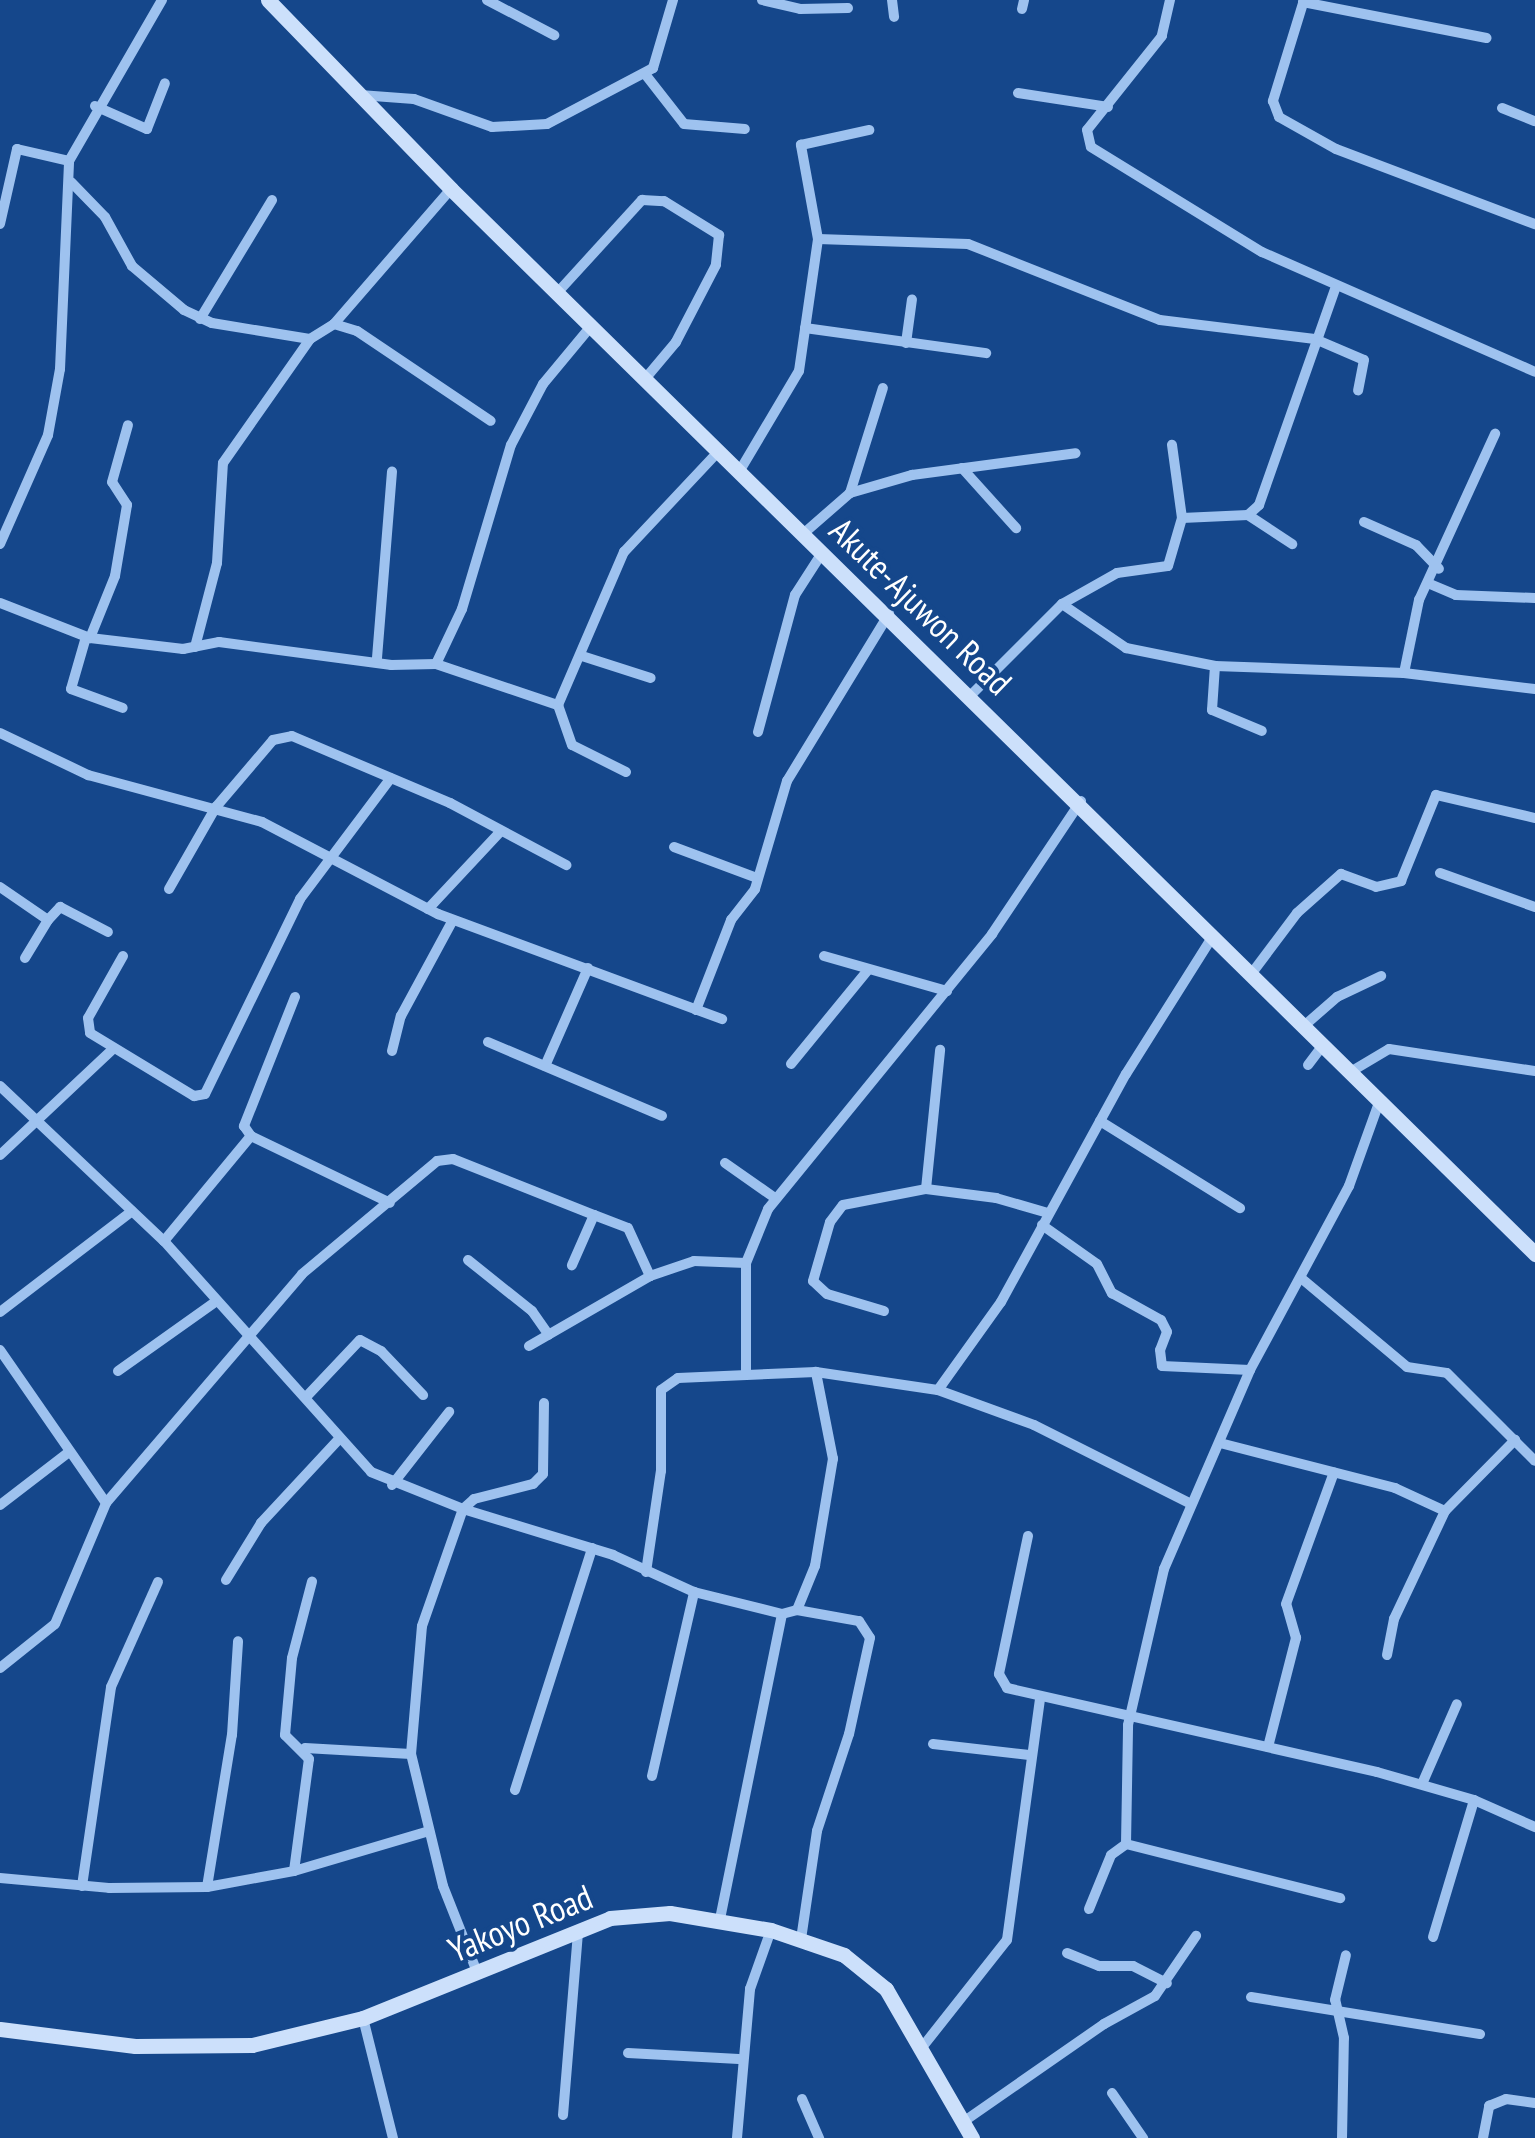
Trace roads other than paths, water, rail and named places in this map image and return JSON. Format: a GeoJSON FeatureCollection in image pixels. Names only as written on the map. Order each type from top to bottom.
{"type":"FeatureCollection","features":[{"type":"Feature","properties":{"kind":"main road","name":"Akute-Ajuwon Road"},"geometry":{"type":"LineString","coordinates":[[268,0],[451,189],[718,452],[890,613],[1535,1254]]}},
{"type":"Feature","properties":{"kind":"main road","name":"Yakoyo Road"},"geometry":{"type":"LineString","coordinates":[[0,2029],[194,2048],[252,2045],[362,2018],[578,1930],[646,1912],[720,1919],[771,1930],[844,1956],[886,1989],[918,2052],[972,2138]]}},
{"type":"Feature","properties":{"kind":"street"},"geometry":{"type":"LineString","coordinates":[[0,544],[48,435],[62,346],[61,254],[71,182],[69,161],[95,106],[162,0]]}},
{"type":"Feature","properties":{"kind":"street"},"geometry":{"type":"LineString","coordinates":[[487,0],[554,35]]}},
{"type":"Feature","properties":{"kind":"street"},"geometry":{"type":"LineString","coordinates":[[360,96],[414,99],[492,126],[539,126],[646,74],[660,58],[673,0]]}},
{"type":"Feature","properties":{"kind":"street"},"geometry":{"type":"LineString","coordinates":[[762,0],[800,9],[848,8]]}},
{"type":"Feature","properties":{"kind":"street"},"geometry":{"type":"LineString","coordinates":[[892,0],[894,16]]}},
{"type":"Feature","properties":{"kind":"street"},"geometry":{"type":"LineString","coordinates":[[1170,0],[1162,36],[1087,130],[1091,146],[1262,252],[1535,372]]}},
{"type":"Feature","properties":{"kind":"street"},"geometry":{"type":"LineString","coordinates":[[1486,38],[1304,1],[1273,100],[1279,117],[1336,149],[1535,224]]}},
{"type":"Feature","properties":{"kind":"street"},"geometry":{"type":"LineString","coordinates":[[646,74],[684,124],[745,129]]}},
{"type":"Feature","properties":{"kind":"street"},"geometry":{"type":"LineString","coordinates":[[95,106],[147,129],[166,83]]}},
{"type":"Feature","properties":{"kind":"street"},"geometry":{"type":"LineString","coordinates":[[1018,92],[1108,106]]}},
{"type":"Feature","properties":{"kind":"street"},"geometry":{"type":"LineString","coordinates":[[1502,108],[1535,120]]}},
{"type":"Feature","properties":{"kind":"street"},"geometry":{"type":"LineString","coordinates":[[739,472],[782,409],[798,372],[818,239],[802,145],[869,130]]}},
{"type":"Feature","properties":{"kind":"street"},"geometry":{"type":"LineString","coordinates":[[0,224],[16,149],[69,161]]}},
{"type":"Feature","properties":{"kind":"street"},"geometry":{"type":"LineString","coordinates":[[71,182],[105,217],[132,266],[200,319],[310,339]]}},
{"type":"Feature","properties":{"kind":"street"},"geometry":{"type":"LineString","coordinates":[[195,647],[217,563],[223,462],[310,339],[334,324],[451,189]]}},
{"type":"Feature","properties":{"kind":"street"},"geometry":{"type":"LineString","coordinates":[[558,292],[650,197],[719,236],[716,265],[676,342],[645,379]]}},
{"type":"Feature","properties":{"kind":"street"},"geometry":{"type":"LineString","coordinates":[[200,319],[272,200]]}},
{"type":"Feature","properties":{"kind":"street"},"geometry":{"type":"LineString","coordinates":[[818,239],[968,244],[1160,320],[1315,339],[1364,360],[1358,390]]}},
{"type":"Feature","properties":{"kind":"street"},"geometry":{"type":"LineString","coordinates":[[1248,516],[1258,505],[1336,286]]}},
{"type":"Feature","properties":{"kind":"street"},"geometry":{"type":"LineString","coordinates":[[906,343],[912,300]]}},
{"type":"Feature","properties":{"kind":"street"},"geometry":{"type":"LineString","coordinates":[[334,324],[357,331],[492,421]]}},
{"type":"Feature","properties":{"kind":"street"},"geometry":{"type":"LineString","coordinates":[[436,664],[462,608],[486,510],[511,444],[543,384],[592,325]]}},
{"type":"Feature","properties":{"kind":"street"},"geometry":{"type":"LineString","coordinates":[[805,328],[986,353]]}},
{"type":"Feature","properties":{"kind":"street"},"geometry":{"type":"LineString","coordinates":[[850,493],[883,388]]}},
{"type":"Feature","properties":{"kind":"street"},"geometry":{"type":"LineString","coordinates":[[123,708],[73,693],[88,638],[115,576],[127,505],[112,482],[128,425]]}},
{"type":"Feature","properties":{"kind":"street"},"geometry":{"type":"LineString","coordinates":[[1404,673],[1420,600],[1438,568],[1495,434]]}},
{"type":"Feature","properties":{"kind":"street"},"geometry":{"type":"LineString","coordinates":[[971,695],[1062,604],[1116,574],[1168,566],[1182,518],[1172,445]]}},
{"type":"Feature","properties":{"kind":"street"},"geometry":{"type":"LineString","coordinates":[[626,772],[572,745],[558,706],[624,552],[718,452]]}},
{"type":"Feature","properties":{"kind":"street"},"geometry":{"type":"LineString","coordinates":[[803,534],[850,493],[962,468],[1076,453]]}},
{"type":"Feature","properties":{"kind":"street"},"geometry":{"type":"LineString","coordinates":[[962,468],[1016,528]]}},
{"type":"Feature","properties":{"kind":"street"},"geometry":{"type":"LineString","coordinates":[[377,658],[392,472]]}},
{"type":"Feature","properties":{"kind":"street"},"geometry":{"type":"LineString","coordinates":[[1182,518],[1248,516],[1292,544]]}},
{"type":"Feature","properties":{"kind":"street"},"geometry":{"type":"LineString","coordinates":[[1364,522],[1416,545],[1438,568]]}},
{"type":"Feature","properties":{"kind":"street"},"geometry":{"type":"LineString","coordinates":[[758,732],[795,596],[822,552]]}},
{"type":"Feature","properties":{"kind":"street"},"geometry":{"type":"LineString","coordinates":[[1430,584],[1456,595],[1535,598]]}},
{"type":"Feature","properties":{"kind":"street"},"geometry":{"type":"LineString","coordinates":[[0,603],[88,638],[195,647],[219,642],[436,664],[558,706]]}},
{"type":"Feature","properties":{"kind":"street"},"geometry":{"type":"LineString","coordinates":[[1062,604],[1126,648],[1215,666],[1404,673],[1535,689]]}},
{"type":"Feature","properties":{"kind":"street"},"geometry":{"type":"LineString","coordinates":[[696,1010],[731,920],[749,901],[786,782],[890,613]]}},
{"type":"Feature","properties":{"kind":"street"},"geometry":{"type":"LineString","coordinates":[[582,656],[651,678]]}},
{"type":"Feature","properties":{"kind":"street"},"geometry":{"type":"LineString","coordinates":[[1215,666],[1212,710],[1262,732]]}},
{"type":"Feature","properties":{"kind":"street"},"geometry":{"type":"LineString","coordinates":[[0,733],[88,775],[216,807],[330,856],[453,920],[722,1019]]}},
{"type":"Feature","properties":{"kind":"street"},"geometry":{"type":"LineString","coordinates":[[169,889],[216,807],[273,740],[292,736],[392,778],[566,864]]}},
{"type":"Feature","properties":{"kind":"street"},"geometry":{"type":"LineString","coordinates":[[123,956],[88,1018],[90,1033],[112,1050],[194,1096],[205,1094],[300,899],[392,778]]}},
{"type":"Feature","properties":{"kind":"street"},"geometry":{"type":"LineString","coordinates":[[1252,972],[1296,913],[1341,874],[1376,887],[1401,881],[1436,796],[1535,818]]}},
{"type":"Feature","properties":{"kind":"street"},"geometry":{"type":"LineString","coordinates":[[746,1373],[746,1263],[775,1198],[947,991],[1081,801]]}},
{"type":"Feature","properties":{"kind":"street"},"geometry":{"type":"LineString","coordinates":[[428,909],[501,831]]}},
{"type":"Feature","properties":{"kind":"street"},"geometry":{"type":"LineString","coordinates":[[674,847],[757,878]]}},
{"type":"Feature","properties":{"kind":"street"},"geometry":{"type":"LineString","coordinates":[[1440,872],[1535,907]]}},
{"type":"Feature","properties":{"kind":"street"},"geometry":{"type":"LineString","coordinates":[[0,887],[48,920]]}},
{"type":"Feature","properties":{"kind":"street"},"geometry":{"type":"LineString","coordinates":[[26,958],[60,907],[108,932]]}},
{"type":"Feature","properties":{"kind":"street"},"geometry":{"type":"LineString","coordinates":[[392,1051],[401,1016],[453,920]]}},
{"type":"Feature","properties":{"kind":"street"},"geometry":{"type":"LineString","coordinates":[[938,1390],[1001,1302],[1100,1121],[1214,935]]}},
{"type":"Feature","properties":{"kind":"street"},"geometry":{"type":"LineString","coordinates":[[824,956],[947,991]]}},
{"type":"Feature","properties":{"kind":"street"},"geometry":{"type":"LineString","coordinates":[[546,1066],[588,968]]}},
{"type":"Feature","properties":{"kind":"street"},"geometry":{"type":"LineString","coordinates":[[791,1064],[868,970]]}},
{"type":"Feature","properties":{"kind":"street"},"geometry":{"type":"LineString","coordinates":[[1305,1024],[1337,997],[1381,976]]}},
{"type":"Feature","properties":{"kind":"street"},"geometry":{"type":"LineString","coordinates":[[295,997],[242,1116],[250,1136],[390,1203]]}},
{"type":"Feature","properties":{"kind":"street"},"geometry":{"type":"LineString","coordinates":[[488,1042],[662,1116]]}},
{"type":"Feature","properties":{"kind":"street"},"geometry":{"type":"LineString","coordinates":[[1308,1065],[1325,1043]]}},
{"type":"Feature","properties":{"kind":"street"},"geometry":{"type":"LineString","coordinates":[[1352,1071],[1388,1049],[1534,1069]]}},
{"type":"Feature","properties":{"kind":"street"},"geometry":{"type":"LineString","coordinates":[[0,1155],[112,1050]]}},
{"type":"Feature","properties":{"kind":"street"},"geometry":{"type":"LineString","coordinates":[[926,1190],[940,1050]]}},
{"type":"Feature","properties":{"kind":"street"},"geometry":{"type":"LineString","coordinates":[[0,1086],[164,1241],[250,1341],[307,1396],[340,1438],[392,1484],[592,1548],[694,1592],[782,1614],[797,1610],[859,1621],[870,1630],[849,1734],[817,1831],[802,1940]]}},
{"type":"Feature","properties":{"kind":"street"},"geometry":{"type":"LineString","coordinates":[[1126,1844],[1125,1750],[1164,1569],[1250,1370],[1349,1186],[1380,1100]]}},
{"type":"Feature","properties":{"kind":"street"},"geometry":{"type":"LineString","coordinates":[[1100,1121],[1240,1208]]}},
{"type":"Feature","properties":{"kind":"street"},"geometry":{"type":"LineString","coordinates":[[164,1241],[250,1136]]}},
{"type":"Feature","properties":{"kind":"street"},"geometry":{"type":"LineString","coordinates":[[0,1668],[55,1624],[106,1503],[250,1341],[302,1274],[445,1158],[628,1228],[650,1276]]}},
{"type":"Feature","properties":{"kind":"street"},"geometry":{"type":"LineString","coordinates":[[725,1162],[775,1198]]}},
{"type":"Feature","properties":{"kind":"street"},"geometry":{"type":"LineString","coordinates":[[884,1312],[818,1289],[813,1272],[843,1204],[926,1190],[996,1198],[1048,1213]]}},
{"type":"Feature","properties":{"kind":"street"},"geometry":{"type":"LineString","coordinates":[[0,1312],[132,1211]]}},
{"type":"Feature","properties":{"kind":"street"},"geometry":{"type":"LineString","coordinates":[[572,1266],[594,1215]]}},
{"type":"Feature","properties":{"kind":"street"},"geometry":{"type":"LineString","coordinates":[[1042,1225],[1098,1264],[1112,1293],[1161,1320],[1168,1332],[1160,1350],[1162,1366],[1250,1370]]}},
{"type":"Feature","properties":{"kind":"street"},"geometry":{"type":"LineString","coordinates":[[468,1260],[532,1311],[549,1335]]}},
{"type":"Feature","properties":{"kind":"street"},"geometry":{"type":"LineString","coordinates":[[529,1346],[650,1276],[694,1260],[746,1263]]}},
{"type":"Feature","properties":{"kind":"street"},"geometry":{"type":"LineString","coordinates":[[1300,1278],[1407,1367],[1447,1372],[1535,1462]]}},
{"type":"Feature","properties":{"kind":"street"},"geometry":{"type":"LineString","coordinates":[[118,1371],[215,1302]]}},
{"type":"Feature","properties":{"kind":"street"},"geometry":{"type":"LineString","coordinates":[[307,1396],[360,1340],[381,1352],[422,1395]]}},
{"type":"Feature","properties":{"kind":"street"},"geometry":{"type":"LineString","coordinates":[[0,1350],[106,1503]]}},
{"type":"Feature","properties":{"kind":"street"},"geometry":{"type":"LineString","coordinates":[[797,1610],[816,1566],[833,1459],[816,1372]]}},
{"type":"Feature","properties":{"kind":"street"},"geometry":{"type":"LineString","coordinates":[[646,1572],[661,1471],[664,1384],[746,1373],[816,1372],[938,1390],[1034,1425],[1192,1504]]}},
{"type":"Feature","properties":{"kind":"street"},"geometry":{"type":"LineString","coordinates":[[477,1972],[429,1831],[410,1754],[422,1626],[462,1509],[474,1499],[540,1479],[544,1403]]}},
{"type":"Feature","properties":{"kind":"street"},"geometry":{"type":"LineString","coordinates":[[392,1484],[449,1412]]}},
{"type":"Feature","properties":{"kind":"street"},"geometry":{"type":"LineString","coordinates":[[226,1580],[261,1523],[340,1438]]}},
{"type":"Feature","properties":{"kind":"street"},"geometry":{"type":"LineString","coordinates":[[1387,1654],[1394,1620],[1445,1511],[1516,1440]]}},
{"type":"Feature","properties":{"kind":"street"},"geometry":{"type":"LineString","coordinates":[[1220,1443],[1410,1494],[1445,1511]]}},
{"type":"Feature","properties":{"kind":"street"},"geometry":{"type":"LineString","coordinates":[[0,1504],[70,1452]]}},
{"type":"Feature","properties":{"kind":"street"},"geometry":{"type":"LineString","coordinates":[[1268,1746],[1296,1638],[1286,1604],[1334,1472]]}},
{"type":"Feature","properties":{"kind":"street"},"geometry":{"type":"LineString","coordinates":[[1028,1536],[1000,1674],[1007,1688],[1040,1699],[1133,1713],[1422,1784],[1474,1800],[1535,1827]]}},
{"type":"Feature","properties":{"kind":"street"},"geometry":{"type":"LineString","coordinates":[[515,1790],[592,1548]]}},
{"type":"Feature","properties":{"kind":"street"},"geometry":{"type":"LineString","coordinates":[[82,1886],[111,1687],[158,1582]]}},
{"type":"Feature","properties":{"kind":"street"},"geometry":{"type":"LineString","coordinates":[[312,1582],[292,1658],[285,1735],[288,1744],[410,1754]]}},
{"type":"Feature","properties":{"kind":"street"},"geometry":{"type":"LineString","coordinates":[[652,1776],[694,1592]]}},
{"type":"Feature","properties":{"kind":"street"},"geometry":{"type":"LineString","coordinates":[[720,1919],[782,1614]]}},
{"type":"Feature","properties":{"kind":"street"},"geometry":{"type":"LineString","coordinates":[[207,1887],[232,1735],[238,1640]]}},
{"type":"Feature","properties":{"kind":"street"},"geometry":{"type":"LineString","coordinates":[[918,2052],[1007,1940],[1028,1755],[1040,1699]]}},
{"type":"Feature","properties":{"kind":"street"},"geometry":{"type":"LineString","coordinates":[[1422,1784],[1456,1704]]}},
{"type":"Feature","properties":{"kind":"street"},"geometry":{"type":"LineString","coordinates":[[933,1744],[1028,1755]]}},
{"type":"Feature","properties":{"kind":"street"},"geometry":{"type":"LineString","coordinates":[[294,1871],[310,1759],[305,1748]]}},
{"type":"Feature","properties":{"kind":"street"},"geometry":{"type":"LineString","coordinates":[[1433,1937],[1474,1800]]}},
{"type":"Feature","properties":{"kind":"street"},"geometry":{"type":"LineString","coordinates":[[0,1878],[82,1886],[207,1887],[294,1871],[429,1831]]}},
{"type":"Feature","properties":{"kind":"street"},"geometry":{"type":"LineString","coordinates":[[1126,1844],[1340,1898]]}},
{"type":"Feature","properties":{"kind":"street"},"geometry":{"type":"LineString","coordinates":[[1090,1909],[1112,1855],[1126,1844]]}},
{"type":"Feature","properties":{"kind":"street"},"geometry":{"type":"LineString","coordinates":[[563,2115],[578,1930]]}},
{"type":"Feature","properties":{"kind":"street"},"geometry":{"type":"LineString","coordinates":[[737,2138],[739,2060],[750,1989],[771,1930]]}},
{"type":"Feature","properties":{"kind":"street"},"geometry":{"type":"LineString","coordinates":[[962,2122],[1167,1983],[1196,1936]]}},
{"type":"Feature","properties":{"kind":"street"},"geometry":{"type":"LineString","coordinates":[[1067,1953],[1099,1966],[1132,1966],[1167,1983]]}},
{"type":"Feature","properties":{"kind":"street"},"geometry":{"type":"LineString","coordinates":[[1342,2138],[1342,2013],[1335,2000],[1346,1955]]}},
{"type":"Feature","properties":{"kind":"street"},"geometry":{"type":"LineString","coordinates":[[1251,1997],[1480,2034]]}},
{"type":"Feature","properties":{"kind":"street"},"geometry":{"type":"LineString","coordinates":[[362,2018],[392,2138]]}},
{"type":"Feature","properties":{"kind":"street"},"geometry":{"type":"LineString","coordinates":[[628,2053],[739,2060]]}},
{"type":"Feature","properties":{"kind":"street"},"geometry":{"type":"LineString","coordinates":[[1112,2093],[1143,2138]]}},
{"type":"Feature","properties":{"kind":"street"},"geometry":{"type":"LineString","coordinates":[[802,2099],[819,2138]]}},
{"type":"Feature","properties":{"kind":"street"},"geometry":{"type":"LineString","coordinates":[[1483,2138],[1488,2106],[1506,2100],[1535,2103]]}}]}
